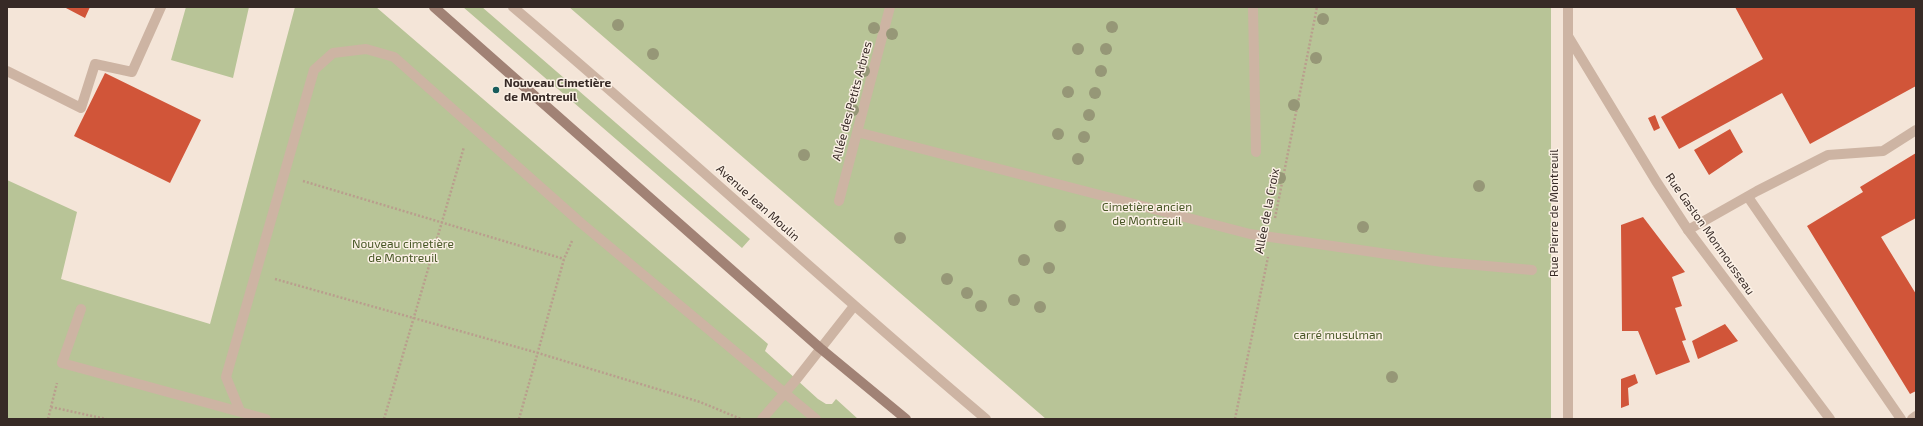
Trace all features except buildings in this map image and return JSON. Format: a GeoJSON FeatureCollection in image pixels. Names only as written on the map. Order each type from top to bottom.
{"type":"FeatureCollection","features":[{"type":"Feature","properties":{"kind":"main road"},"geometry":{"type":"LineString","coordinates":[[434,7],[820,348],[906,419]]}},
{"type":"Feature","properties":{"kind":"street"},"geometry":{"type":"LineString","coordinates":[[7,71],[81,108],[95,64],[132,72],[160,7]]}},
{"type":"Feature","properties":{"kind":"street","name":"Avenue Jean Moulin"},"geometry":{"type":"LineString","coordinates":[[513,7],[749,211],[854,306],[986,419]]}},
{"type":"Feature","properties":{"kind":"street","name":"Allée des Petits Arbres"},"geometry":{"type":"LineString","coordinates":[[839,201],[890,7]]}},
{"type":"Feature","properties":{"kind":"street"},"geometry":{"type":"LineString","coordinates":[[1253,7],[1256,152]]}},
{"type":"Feature","properties":{"kind":"street","name":"Rue Pierre de Montreuil"},"geometry":{"type":"LineString","coordinates":[[1568,7],[1568,419]]}},
{"type":"Feature","properties":{"kind":"street","name":"Rue Gaston Monmousseau"},"geometry":{"type":"LineString","coordinates":[[1568,36],[1656,181],[1688,230],[1830,419]]}},
{"type":"Feature","properties":{"kind":"street"},"geometry":{"type":"LineString","coordinates":[[240,411],[226,377],[314,70],[333,53],[366,49],[394,57],[580,223],[816,419]]}},
{"type":"Feature","properties":{"kind":"street"},"geometry":{"type":"LineString","coordinates":[[1688,230],[1828,155],[1883,151],[1916,130]]}},
{"type":"Feature","properties":{"kind":"street"},"geometry":{"type":"LineString","coordinates":[[857,132],[1250,234],[1442,262],[1532,270]]}},
{"type":"Feature","properties":{"kind":"street"},"geometry":{"type":"LineString","coordinates":[[1748,197],[1901,419]]}},
{"type":"Feature","properties":{"kind":"street"},"geometry":{"type":"LineString","coordinates":[[762,419],[783,393],[796,380],[854,306]]}},
{"type":"Feature","properties":{"kind":"street"},"geometry":{"type":"LineString","coordinates":[[81,309],[62,363],[266,419]]}},
{"type":"Feature","properties":{"kind":"street"},"geometry":{"type":"LineString","coordinates":[[1912,419],[1916,416]]}},
{"type":"Feature","properties":{"kind":"path","name":"Allée de la Croix"},"geometry":{"type":"LineString","coordinates":[[1235,419],[1317,7]]}},
{"type":"Feature","properties":{"kind":"path"},"geometry":{"type":"LineString","coordinates":[[384,419],[412,317],[471,125]]}},
{"type":"Feature","properties":{"kind":"path"},"geometry":{"type":"LineString","coordinates":[[284,175],[564,259]]}},
{"type":"Feature","properties":{"kind":"path"},"geometry":{"type":"LineString","coordinates":[[519,419],[564,259],[580,223]]}},
{"type":"Feature","properties":{"kind":"path"},"geometry":{"type":"LineString","coordinates":[[256,273],[538,353],[700,402],[742,419]]}},
{"type":"Feature","properties":{"kind":"path"},"geometry":{"type":"LineString","coordinates":[[48,419],[62,363]]}},
{"type":"Feature","properties":{"kind":"path"},"geometry":{"type":"LineString","coordinates":[[51,407],[106,419]]}},
{"type":"Feature","properties":{"kind":"green space"},"geometry":{"type":"Polygon","coordinates":[[[186,7],[249,7],[233,78],[171,60],[186,7]]]}},
{"type":"Feature","properties":{"kind":"green space","name":"Nouveau cimetière de Montreuil"},"geometry":{"type":"Polygon","coordinates":[[[295,7],[376,7],[768,344],[765,351],[818,399],[826,404],[832,404],[836,399],[858,419],[7,419],[7,180],[77,212],[61,279],[210,324],[295,7]]]}},
{"type":"Feature","properties":{"kind":"green space"},"geometry":{"type":"Polygon","coordinates":[[[463,7],[482,7],[750,239],[742,248],[463,7]]]}},
{"type":"Feature","properties":{"kind":"green space","name":"Cimetière ancien de Montreuil"},"geometry":{"type":"Polygon","coordinates":[[[569,7],[1551,7],[1551,419],[1046,419],[569,7]]]}},
{"type":"Feature","properties":{"kind":"place","name":"Nouveau Cimetière de Montreuil"},"geometry":{"type":"Point","coordinates":[496,90]}},
{"type":"Feature","properties":{"kind":"park label","name":"carré musulman"},"geometry":{"type":"Point","coordinates":[1338,335]}}]}
